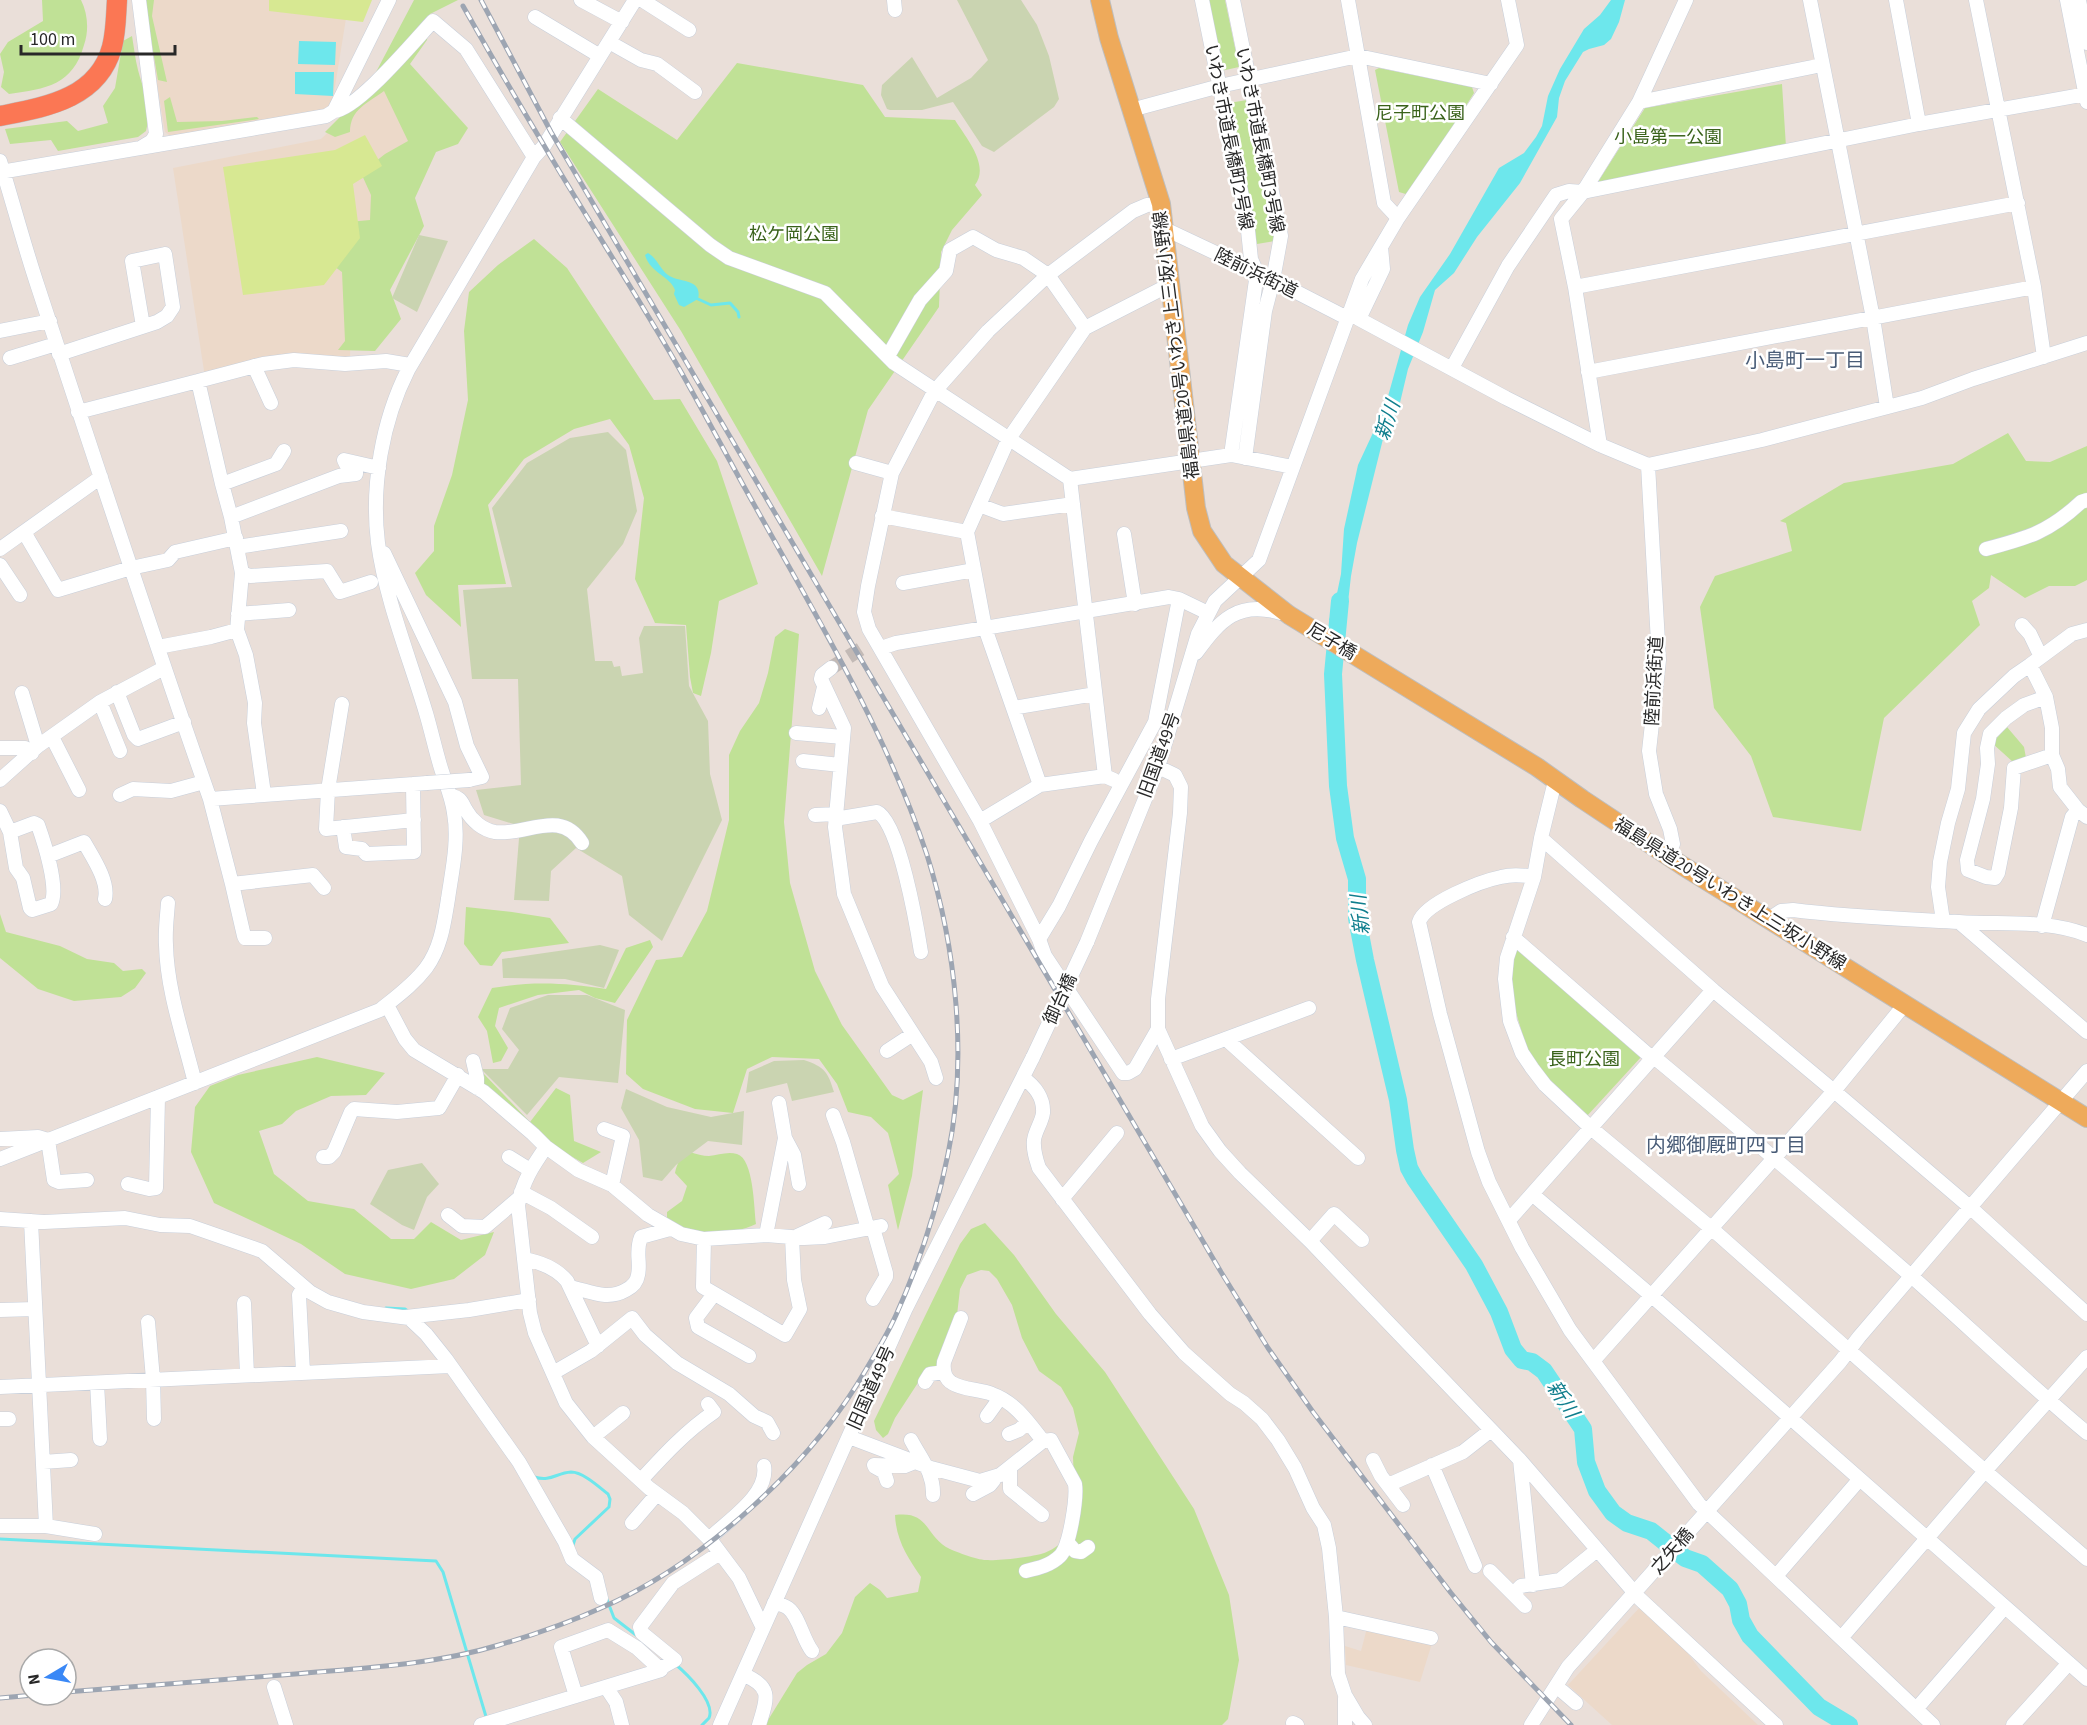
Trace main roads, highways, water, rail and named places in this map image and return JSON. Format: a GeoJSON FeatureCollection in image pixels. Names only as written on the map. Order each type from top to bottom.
{"type":"FeatureCollection","features":[{"type":"Feature","properties":{"kind":"highway"},"geometry":{"type":"LineString","coordinates":[[0,116],[52,106],[72,96],[92,80],[100,71],[112,49],[117,0]]}},
{"type":"Feature","properties":{"kind":"main road","name":"福島県道20号いわき上三坂小野線"},"geometry":{"type":"LineString","coordinates":[[1100,0],[1109,38],[1161,204],[1189,463],[1202,531],[1224,564],[1289,615]]}},
{"type":"Feature","properties":{"kind":"main road","name":"尼子橋"},"geometry":{"type":"LineString","coordinates":[[1289,615],[1375,666]]}},
{"type":"Feature","properties":{"kind":"main road","name":"福島県道20号いわき上三坂小野線"},"geometry":{"type":"LineString","coordinates":[[1375,666],[1537,767],[1555,782],[1666,855],[2087,1118]]}},
{"type":"Feature","properties":{"kind":"water"},"geometry":{"type":"Polygon","coordinates":[[[1611,0],[1625,0],[1611,39],[1604,45],[1583,52],[1565,81],[1559,98],[1557,117],[1520,183],[1477,237],[1454,273],[1435,290],[1423,332],[1408,369],[1398,411],[1383,439],[1357,543],[1345,629],[1329,620],[1334,608],[1341,574],[1344,529],[1358,465],[1385,407],[1408,325],[1420,297],[1450,254],[1499,168],[1524,153],[1536,137],[1542,126],[1548,96],[1560,69],[1584,29],[1600,15],[1611,0]]]}},
{"type":"Feature","properties":{"kind":"water"},"geometry":{"type":"Polygon","coordinates":[[[299,41],[336,42],[335,65],[298,64],[299,41]]]}},
{"type":"Feature","properties":{"kind":"water"},"geometry":{"type":"Polygon","coordinates":[[[295,72],[334,72],[333,96],[295,94],[295,72]]]}},
{"type":"Feature","properties":{"kind":"water"},"geometry":{"type":"Polygon","coordinates":[[[648,253],[668,275],[694,284],[699,292],[698,299],[684,307],[679,305],[674,294],[675,290],[669,281],[651,266],[645,255],[648,253]]]}},
{"type":"Feature","properties":{"kind":"waterway"},"geometry":{"type":"LineString","coordinates":[[698,299],[711,305],[730,303],[738,312],[739,317]]}},
{"type":"Feature","properties":{"kind":"waterway","name":"新川"},"geometry":{"type":"LineString","coordinates":[[1340,601],[1333,674],[1338,786],[1345,838],[1357,879],[1357,918],[1398,1100],[1409,1168],[1474,1265],[1499,1312],[1513,1349],[1522,1360],[1532,1362],[1544,1371],[1583,1429],[1586,1462],[1597,1491],[1613,1513],[1627,1523],[1651,1531],[1685,1558],[1702,1564],[1730,1589],[1738,1604],[1741,1620],[1750,1636],[1819,1707],[1849,1725]]}},
{"type":"Feature","properties":{"kind":"waterway"},"geometry":{"type":"LineString","coordinates":[[386,1308],[405,1309],[409,1312]]}},
{"type":"Feature","properties":{"kind":"waterway"},"geometry":{"type":"LineString","coordinates":[[534,1477],[549,1478],[571,1472],[581,1474],[608,1494],[609,1507],[575,1539],[573,1545]]}},
{"type":"Feature","properties":{"kind":"waterway"},"geometry":{"type":"LineString","coordinates":[[0,1539],[436,1561],[443,1572],[487,1720]]}},
{"type":"Feature","properties":{"kind":"waterway"},"geometry":{"type":"LineString","coordinates":[[606,1597],[614,1618],[636,1635]]}},
{"type":"Feature","properties":{"kind":"waterway"},"geometry":{"type":"LineString","coordinates":[[675,1664],[699,1688],[708,1704],[709,1718],[702,1725]]}},
{"type":"Feature","properties":{"kind":"tunnel"},"geometry":{"type":"LineString","coordinates":[[831,668],[864,647]]}},
{"type":"Feature","properties":{"kind":"railway"},"geometry":{"type":"LineString","coordinates":[[481,0],[551,132],[1221,1272],[1268,1348],[1313,1412],[1451,1593],[1491,1642],[1571,1725]]}},
{"type":"Feature","properties":{"kind":"railway"},"geometry":{"type":"LineString","coordinates":[[78,1691],[372,1667],[449,1657],[499,1645],[576,1619],[639,1589],[678,1565],[752,1508],[817,1440],[844,1404],[893,1322],[927,1236],[944,1175],[954,1118],[957,1080],[956,1003],[952,965],[937,890],[911,810],[872,721],[850,678],[690,387],[463,6]]}},
{"type":"Feature","properties":{"kind":"railway"},"geometry":{"type":"LineString","coordinates":[[0,1698],[18,1696]]}},
{"type":"Feature","properties":{"kind":"district","name":"小島町一丁目"},"geometry":{"type":"Point","coordinates":[1805,360]}},
{"type":"Feature","properties":{"kind":"district","name":"内郷御厩町四丁目"},"geometry":{"type":"Point","coordinates":[1726,1145]}},
{"type":"Feature","properties":{"kind":"park label","name":"尼子町公園"},"geometry":{"type":"Point","coordinates":[1420,113]}},
{"type":"Feature","properties":{"kind":"park label","name":"小島第一公園"},"geometry":{"type":"Point","coordinates":[1668,137]}},
{"type":"Feature","properties":{"kind":"park label","name":"松ケ岡公園"},"geometry":{"type":"Point","coordinates":[794,234]}},
{"type":"Feature","properties":{"kind":"park label","name":"長町公園"},"geometry":{"type":"Point","coordinates":[1584,1059]}}]}
